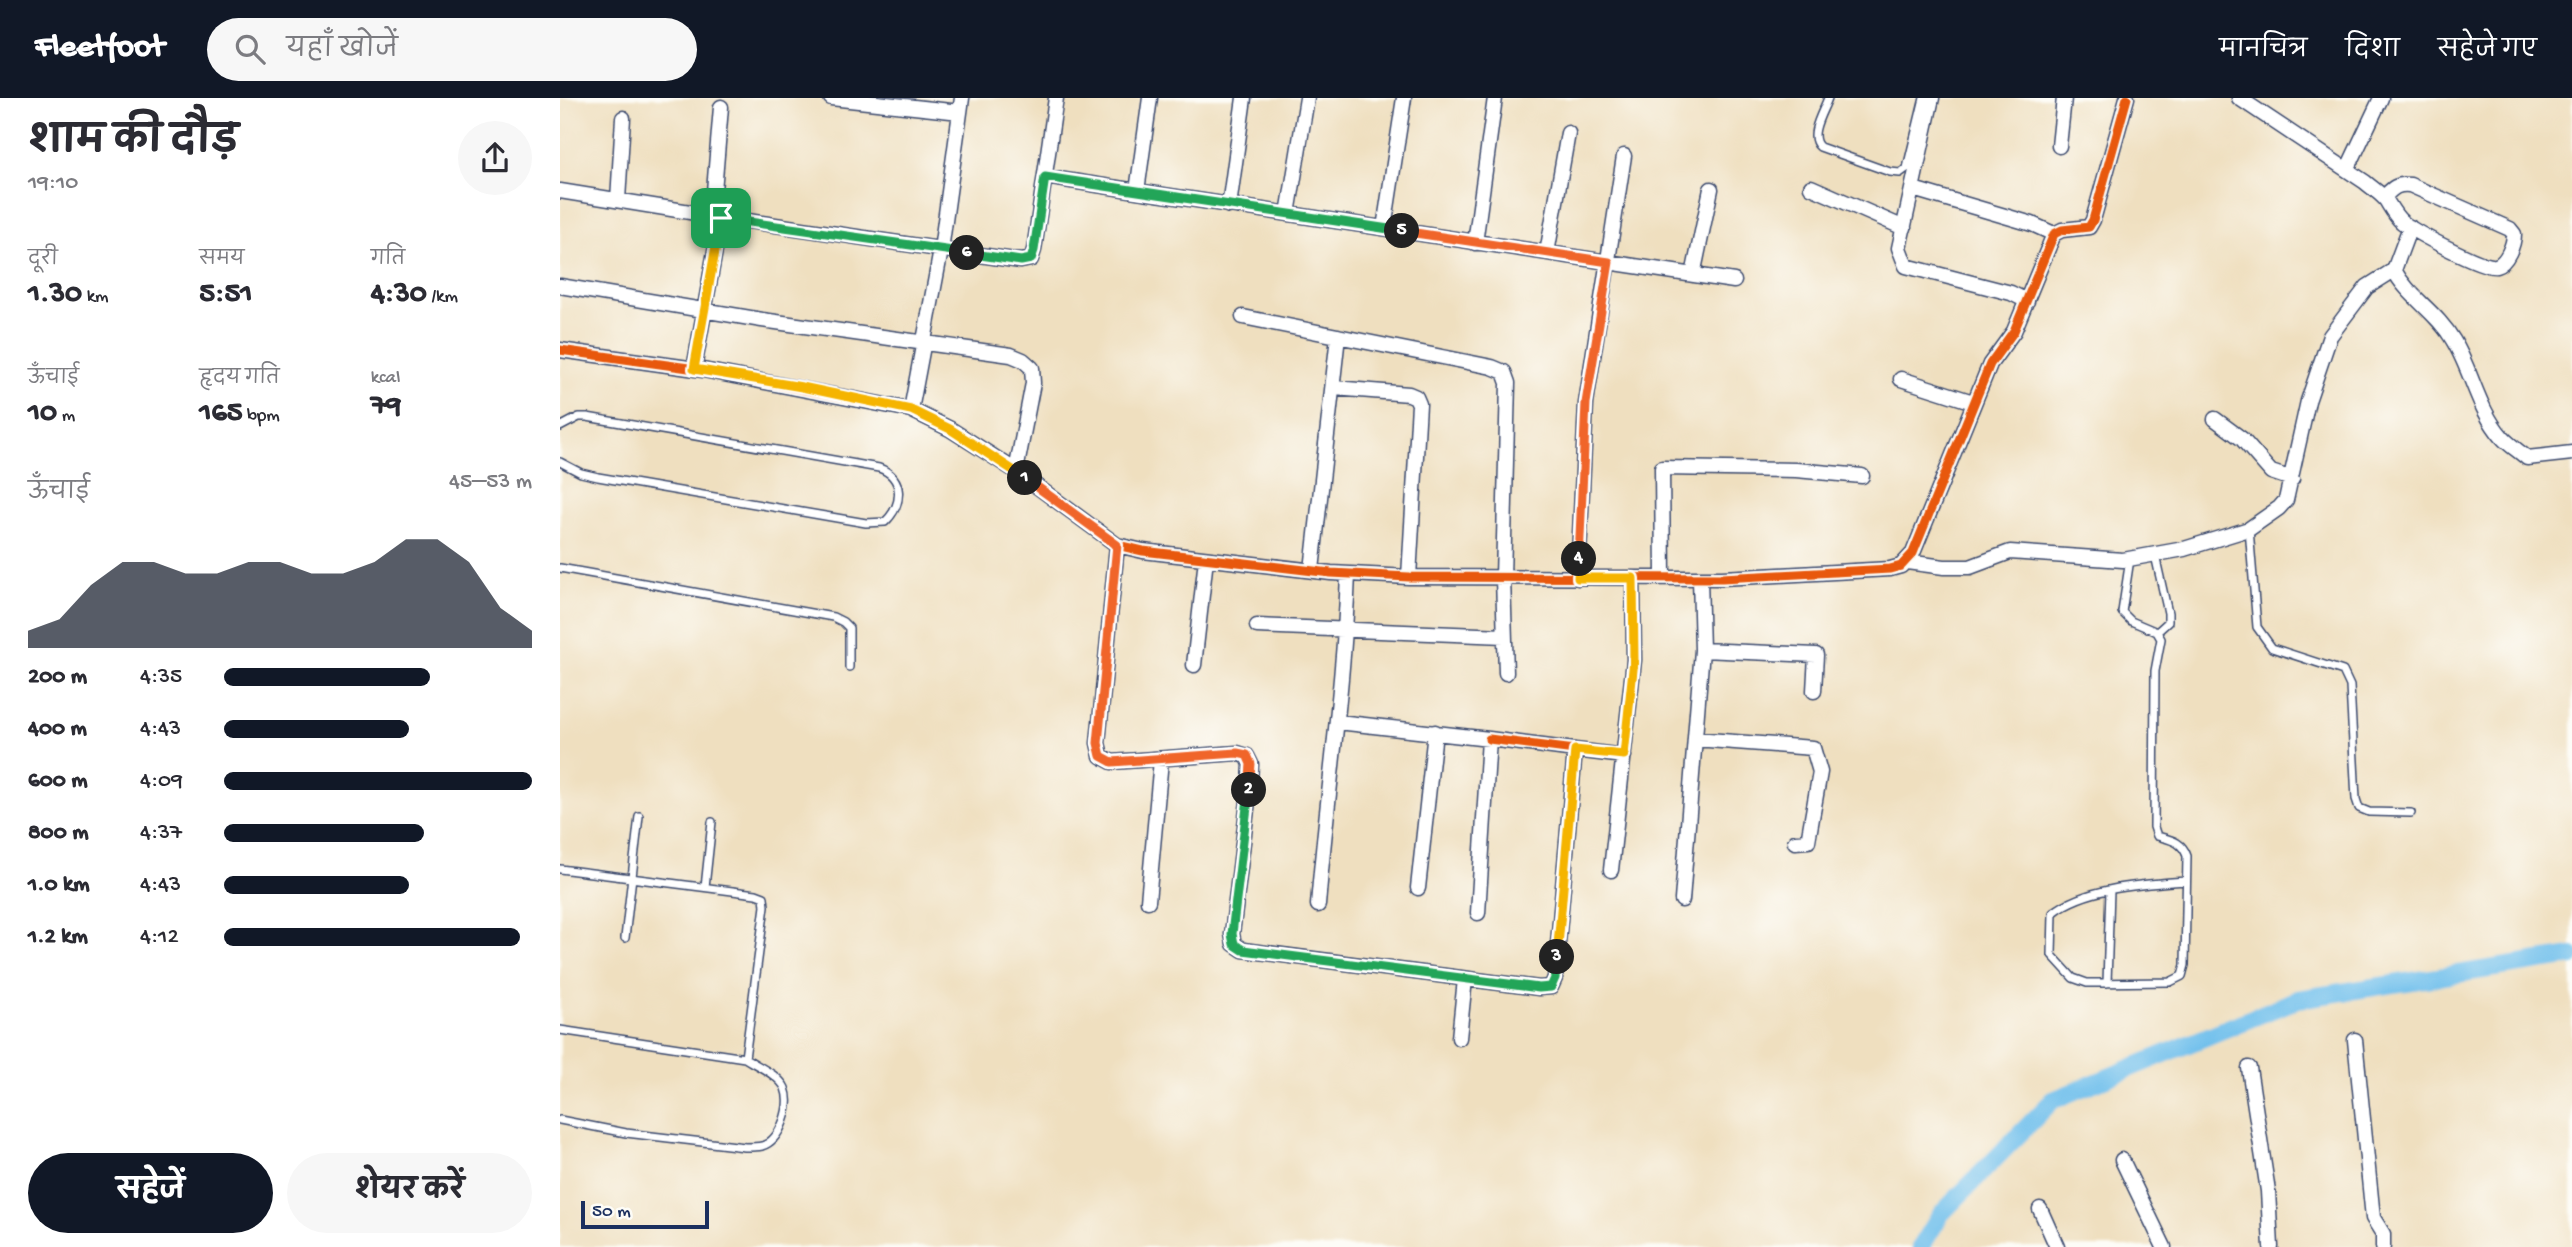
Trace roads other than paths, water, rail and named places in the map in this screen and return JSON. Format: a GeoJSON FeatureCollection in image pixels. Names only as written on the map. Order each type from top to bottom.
{"type":"FeatureCollection","features":[{"type":"Feature","properties":{"kind":"street"},"geometry":{"type":"LineString","coordinates":[[831,98],[961,105],[941,250],[911,410]]}},
{"type":"Feature","properties":{"kind":"street"},"geometry":{"type":"LineString","coordinates":[[560,191],[1021,261],[1031,259],[1034,250],[1056,98]]}},
{"type":"Feature","properties":{"kind":"street"},"geometry":{"type":"LineString","coordinates":[[1137,191],[1150,98]]}},
{"type":"Feature","properties":{"kind":"street"},"geometry":{"type":"LineString","coordinates":[[1229,206],[1244,98]]}},
{"type":"Feature","properties":{"kind":"street"},"geometry":{"type":"LineString","coordinates":[[1288,214],[1307,98]]}},
{"type":"Feature","properties":{"kind":"street"},"geometry":{"type":"LineString","coordinates":[[1384,228],[1404,98]]}},
{"type":"Feature","properties":{"kind":"street"},"geometry":{"type":"LineString","coordinates":[[1475,243],[1495,98]]}},
{"type":"Feature","properties":{"kind":"street"},"geometry":{"type":"LineString","coordinates":[[1932,98],[1899,248],[1906,266],[2011,293],[2027,301]]}},
{"type":"Feature","properties":{"kind":"street"},"geometry":{"type":"LineString","coordinates":[[2059,146],[2064,98]]}},
{"type":"Feature","properties":{"kind":"street"},"geometry":{"type":"LineString","coordinates":[[1907,562],[1990,364],[2014,331],[2054,234],[2062,230],[2089,227],[2093,220],[2127,98]]}},
{"type":"Feature","properties":{"kind":"street"},"geometry":{"type":"LineString","coordinates":[[2239,98],[2384,197],[2394,214],[2410,227],[2464,256],[2490,267],[2497,266],[2503,262],[2514,241],[2515,234],[2510,229],[2410,184],[2395,186],[2384,197]]}},
{"type":"Feature","properties":{"kind":"street"},"geometry":{"type":"LineString","coordinates":[[2347,170],[2381,98]]}},
{"type":"Feature","properties":{"kind":"street"},"geometry":{"type":"LineString","coordinates":[[694,369],[706,311],[717,216],[721,107]]}},
{"type":"Feature","properties":{"kind":"street"},"geometry":{"type":"LineString","coordinates":[[618,200],[623,118]]}},
{"type":"Feature","properties":{"kind":"street"},"geometry":{"type":"LineString","coordinates":[[1547,253],[1568,133]]}},
{"type":"Feature","properties":{"kind":"street"},"geometry":{"type":"LineString","coordinates":[[1578,578],[1586,403],[1624,156]]}},
{"type":"Feature","properties":{"kind":"street"},"geometry":{"type":"LineString","coordinates":[[1045,177],[1734,281]]}},
{"type":"Feature","properties":{"kind":"street"},"geometry":{"type":"LineString","coordinates":[[1811,187],[1904,228]]}},
{"type":"Feature","properties":{"kind":"street"},"geometry":{"type":"LineString","coordinates":[[1693,275],[1711,189]]}},
{"type":"Feature","properties":{"kind":"street"},"geometry":{"type":"LineString","coordinates":[[1913,189],[2032,224],[2054,234]]}},
{"type":"Feature","properties":{"kind":"street"},"geometry":{"type":"LineString","coordinates":[[560,350],[802,387],[911,410],[950,429],[1016,471],[1117,545],[1143,551],[1348,574],[1503,578],[1700,578],[1890,569],[1907,562],[1944,568],[1970,567],[2010,552],[2131,558],[2184,549],[2249,529],[2286,500],[2308,401],[2330,336],[2367,287],[2394,270],[2410,227]]}},
{"type":"Feature","properties":{"kind":"street"},"geometry":{"type":"LineString","coordinates":[[2394,270],[2402,285],[2430,309],[2454,340],[2482,403],[2501,436],[2527,458],[2572,453]]}},
{"type":"Feature","properties":{"kind":"street"},"geometry":{"type":"LineString","coordinates":[[560,286],[706,311],[1011,355],[1032,368],[1033,383],[1016,471]]}},
{"type":"Feature","properties":{"kind":"street"},"geometry":{"type":"LineString","coordinates":[[1243,317],[1492,367],[1504,372],[1508,383],[1503,578],[1506,673]]}},
{"type":"Feature","properties":{"kind":"street"},"geometry":{"type":"LineString","coordinates":[[1312,570],[1338,336]]}},
{"type":"Feature","properties":{"kind":"street"},"geometry":{"type":"LineString","coordinates":[[1901,379],[1973,402]]}},
{"type":"Feature","properties":{"kind":"street"},"geometry":{"type":"LineString","coordinates":[[1334,388],[1409,394],[1416,397],[1419,404],[1409,577]]}},
{"type":"Feature","properties":{"kind":"street"},"geometry":{"type":"LineString","coordinates":[[2215,419],[2242,439],[2271,472],[2292,479]]}},
{"type":"Feature","properties":{"kind":"street"},"geometry":{"type":"LineString","coordinates":[[1663,578],[1662,468],[1796,470],[1863,476]]}},
{"type":"Feature","properties":{"kind":"street"},"geometry":{"type":"LineString","coordinates":[[1117,545],[1098,743],[1101,756],[1112,762],[1237,753],[1247,755],[1251,764],[1232,934],[1234,944],[1243,950],[1539,988],[1551,987],[1555,978],[1575,750]]}},
{"type":"Feature","properties":{"kind":"street"},"geometry":{"type":"LineString","coordinates":[[1194,665],[1206,559]]}},
{"type":"Feature","properties":{"kind":"street"},"geometry":{"type":"LineString","coordinates":[[1318,905],[1325,813],[1338,722],[1348,574]]}},
{"type":"Feature","properties":{"kind":"street"},"geometry":{"type":"LineString","coordinates":[[1611,870],[1634,660],[1633,578]]}},
{"type":"Feature","properties":{"kind":"street"},"geometry":{"type":"LineString","coordinates":[[1682,900],[1702,650],[1700,578]]}},
{"type":"Feature","properties":{"kind":"street"},"geometry":{"type":"LineString","coordinates":[[1257,626],[1504,636]]}},
{"type":"Feature","properties":{"kind":"street"},"geometry":{"type":"LineString","coordinates":[[1702,650],[1816,655],[1814,691]]}},
{"type":"Feature","properties":{"kind":"street"},"geometry":{"type":"LineString","coordinates":[[1338,722],[1624,755]]}},
{"type":"Feature","properties":{"kind":"street"},"geometry":{"type":"LineString","coordinates":[[1418,888],[1435,732]]}},
{"type":"Feature","properties":{"kind":"street"},"geometry":{"type":"LineString","coordinates":[[1478,913],[1489,739]]}},
{"type":"Feature","properties":{"kind":"street"},"geometry":{"type":"LineString","coordinates":[[1695,739],[1813,748],[1819,772],[1808,841],[1795,842]]}},
{"type":"Feature","properties":{"kind":"street"},"geometry":{"type":"LineString","coordinates":[[1148,901],[1161,760]]}},
{"type":"Feature","properties":{"kind":"street"},"geometry":{"type":"LineString","coordinates":[[1460,1038],[1465,979]]}},
{"type":"Feature","properties":{"kind":"street"},"geometry":{"type":"LineString","coordinates":[[2355,1040],[2373,1218],[2383,1234],[2383,1247]]}},
{"type":"Feature","properties":{"kind":"street"},"geometry":{"type":"LineString","coordinates":[[2249,1068],[2268,1191],[2271,1247]]}},
{"type":"Feature","properties":{"kind":"street"},"geometry":{"type":"LineString","coordinates":[[2122,1160],[2164,1247]]}},
{"type":"Feature","properties":{"kind":"street"},"geometry":{"type":"LineString","coordinates":[[2040,1209],[2057,1247]]}},
{"type":"Feature","properties":{"kind":"lane"},"geometry":{"type":"LineString","coordinates":[[1828,98],[1814,135],[1815,142],[1820,147],[1899,173],[1907,168],[1924,98]]}},
{"type":"Feature","properties":{"kind":"lane"},"geometry":{"type":"LineString","coordinates":[[560,426],[579,417],[587,417],[878,468],[890,472],[894,478],[898,487],[897,508],[885,522],[866,523],[598,477],[560,462]]}},
{"type":"Feature","properties":{"kind":"lane"},"geometry":{"type":"LineString","coordinates":[[2249,529],[2257,627],[2272,648],[2343,671],[2350,686],[2356,799],[2359,808],[2369,812],[2411,813]]}},
{"type":"Feature","properties":{"kind":"lane"},"geometry":{"type":"LineString","coordinates":[[2155,554],[2168,613],[2168,621],[2157,632]]}},
{"type":"Feature","properties":{"kind":"lane"},"geometry":{"type":"LineString","coordinates":[[2131,558],[2122,612],[2131,621],[2157,632],[2161,639],[2155,671],[2154,827],[2157,835],[2177,841],[2185,848],[2187,856],[2185,965],[2182,976],[2170,982],[2087,983],[2073,978],[2052,956],[2053,913],[2064,904],[2127,886],[2186,881]]}},
{"type":"Feature","properties":{"kind":"lane"},"geometry":{"type":"LineString","coordinates":[[560,568],[833,617],[843,621],[849,628],[849,667]]}},
{"type":"Feature","properties":{"kind":"lane"},"geometry":{"type":"LineString","coordinates":[[625,938],[639,816]]}},
{"type":"Feature","properties":{"kind":"lane"},"geometry":{"type":"LineString","coordinates":[[705,887],[712,822]]}},
{"type":"Feature","properties":{"kind":"lane"},"geometry":{"type":"LineString","coordinates":[[560,869],[764,897],[745,1058]]}},
{"type":"Feature","properties":{"kind":"lane"},"geometry":{"type":"LineString","coordinates":[[2107,983],[2110,890]]}},
{"type":"Feature","properties":{"kind":"lane"},"geometry":{"type":"LineString","coordinates":[[560,1030],[745,1058],[784,1087],[787,1101],[782,1126],[774,1139],[762,1146],[745,1147],[626,1133],[560,1120]]}},
{"type":"Feature","properties":{"kind":"waterway"},"geometry":{"type":"LineString","coordinates":[[1921,1247],[1941,1214],[2053,1100],[2298,999],[2572,956]]}}]}
